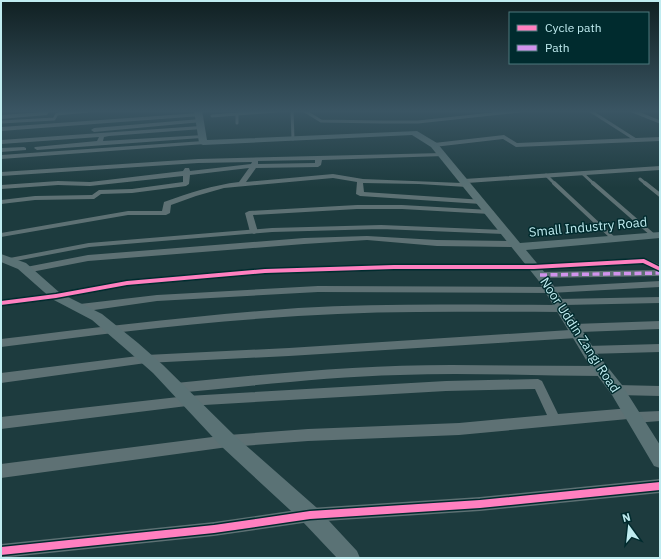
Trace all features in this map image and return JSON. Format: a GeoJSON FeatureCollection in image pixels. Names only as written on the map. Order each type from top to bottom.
{"type":"FeatureCollection","features":[{"type":"Feature","properties":{"kind":"street"},"geometry":{"type":"LineString","coordinates":[[1,142],[64,136]]}},
{"type":"Feature","properties":{"kind":"street"},"geometry":{"type":"LineString","coordinates":[[99,143],[102,136]]}},
{"type":"Feature","properties":{"kind":"street"},"geometry":{"type":"LineString","coordinates":[[1,157],[131,136]]}},
{"type":"Feature","properties":{"kind":"street"},"geometry":{"type":"LineString","coordinates":[[1,150],[99,143],[138,136]]}},
{"type":"Feature","properties":{"kind":"street","name":"Noor Uddin Zangi Road"},"geometry":{"type":"LineString","coordinates":[[274,136],[293,139],[352,136]]}},
{"type":"Feature","properties":{"kind":"street","name":"Noor Uddin Zangi Road"},"geometry":{"type":"LineString","coordinates":[[419,136],[434,145],[537,271],[601,371],[617,390],[660,460]]}},
{"type":"Feature","properties":{"kind":"street"},"geometry":{"type":"LineString","coordinates":[[434,145],[504,137],[516,145],[660,139]]}},
{"type":"Feature","properties":{"kind":"street"},"geometry":{"type":"LineString","coordinates":[[1,174],[188,162],[255,162],[318,165],[319,158],[442,155]]}},
{"type":"Feature","properties":{"kind":"street"},"geometry":{"type":"LineString","coordinates":[[1,202],[35,198],[94,197],[100,192],[132,191],[186,184],[188,162]]}},
{"type":"Feature","properties":{"kind":"street"},"geometry":{"type":"LineString","coordinates":[[1,187],[58,183],[90,184],[187,173],[255,162]]}},
{"type":"Feature","properties":{"kind":"street"},"geometry":{"type":"LineString","coordinates":[[241,184],[255,162]]}},
{"type":"Feature","properties":{"kind":"street"},"geometry":{"type":"LineString","coordinates":[[1,236],[128,213],[166,213],[167,204],[193,194],[224,186],[241,184],[333,176],[360,181],[465,183],[546,175],[658,170]]}},
{"type":"Feature","properties":{"kind":"street"},"geometry":{"type":"LineString","coordinates":[[360,181],[360,194],[481,202]]}},
{"type":"Feature","properties":{"kind":"street"},"geometry":{"type":"LineString","coordinates":[[254,232],[249,213],[357,207],[402,207],[490,212]]}},
{"type":"Feature","properties":{"kind":"street","name":"Small Industry Road"},"geometry":{"type":"LineString","coordinates":[[516,245],[657,236]]}},
{"type":"Feature","properties":{"kind":"street"},"geometry":{"type":"LineString","coordinates":[[26,270],[88,258],[304,241],[367,238],[436,243],[516,245]]}},
{"type":"Feature","properties":{"kind":"street"},"geometry":{"type":"LineString","coordinates":[[5,259],[26,270],[56,296],[97,317],[146,359],[228,442],[310,515],[350,558]]}},
{"type":"Feature","properties":{"kind":"street"},"geometry":{"type":"LineString","coordinates":[[537,271],[644,261],[660,269]]}},
{"type":"Feature","properties":{"kind":"street"},"geometry":{"type":"LineString","coordinates":[[1,302],[56,296],[127,283],[265,271],[394,267],[537,271],[590,275],[660,273]]}},
{"type":"Feature","properties":{"kind":"street"},"geometry":{"type":"LineString","coordinates":[[80,308],[157,298],[318,289],[550,290],[660,284]]}},
{"type":"Feature","properties":{"kind":"street"},"geometry":{"type":"LineString","coordinates":[[1,343],[206,319],[371,309],[560,305],[660,300]]}},
{"type":"Feature","properties":{"kind":"street"},"geometry":{"type":"LineString","coordinates":[[1,378],[146,359],[289,352],[660,325]]}},
{"type":"Feature","properties":{"kind":"street"},"geometry":{"type":"LineString","coordinates":[[587,350],[660,348]]}},
{"type":"Feature","properties":{"kind":"street"},"geometry":{"type":"LineString","coordinates":[[176,388],[295,376],[402,370],[557,372],[601,371]]}},
{"type":"Feature","properties":{"kind":"street"},"geometry":{"type":"LineString","coordinates":[[1,423],[187,401],[438,387],[538,384],[555,420]]}},
{"type":"Feature","properties":{"kind":"street"},"geometry":{"type":"LineString","coordinates":[[617,390],[660,391]]}},
{"type":"Feature","properties":{"kind":"street"},"geometry":{"type":"LineString","coordinates":[[1,471],[228,442],[308,435],[459,429],[555,420],[660,416]]}},
{"type":"Feature","properties":{"kind":"street"},"geometry":{"type":"LineString","coordinates":[[1,551],[214,529],[310,515],[480,504],[660,486]]}},
{"type":"Feature","properties":{"kind":"lane"},"geometry":{"type":"LineString","coordinates":[[630,136],[636,140]]}},
{"type":"Feature","properties":{"kind":"lane"},"geometry":{"type":"LineString","coordinates":[[582,173],[657,236]]}},
{"type":"Feature","properties":{"kind":"lane"},"geometry":{"type":"LineString","coordinates":[[546,175],[614,239]]}},
{"type":"Feature","properties":{"kind":"lane"},"geometry":{"type":"LineString","coordinates":[[640,179],[660,195]]}},
{"type":"Feature","properties":{"kind":"lane"},"geometry":{"type":"LineString","coordinates":[[5,259],[89,245],[254,232],[381,227],[506,232]]}},
{"type":"Feature","properties":{"kind":"marked path"},"geometry":{"type":"LineString","coordinates":[[540,275],[660,273]]}},
{"type":"Feature","properties":{"kind":"cycle path"},"geometry":{"type":"LineString","coordinates":[[1,303],[56,296],[127,283],[265,271],[394,267],[534,267],[644,261],[660,269]]}},
{"type":"Feature","properties":{"kind":"cycle path"},"geometry":{"type":"LineString","coordinates":[[1,551],[214,529],[310,515],[480,504],[660,486]]}}]}
